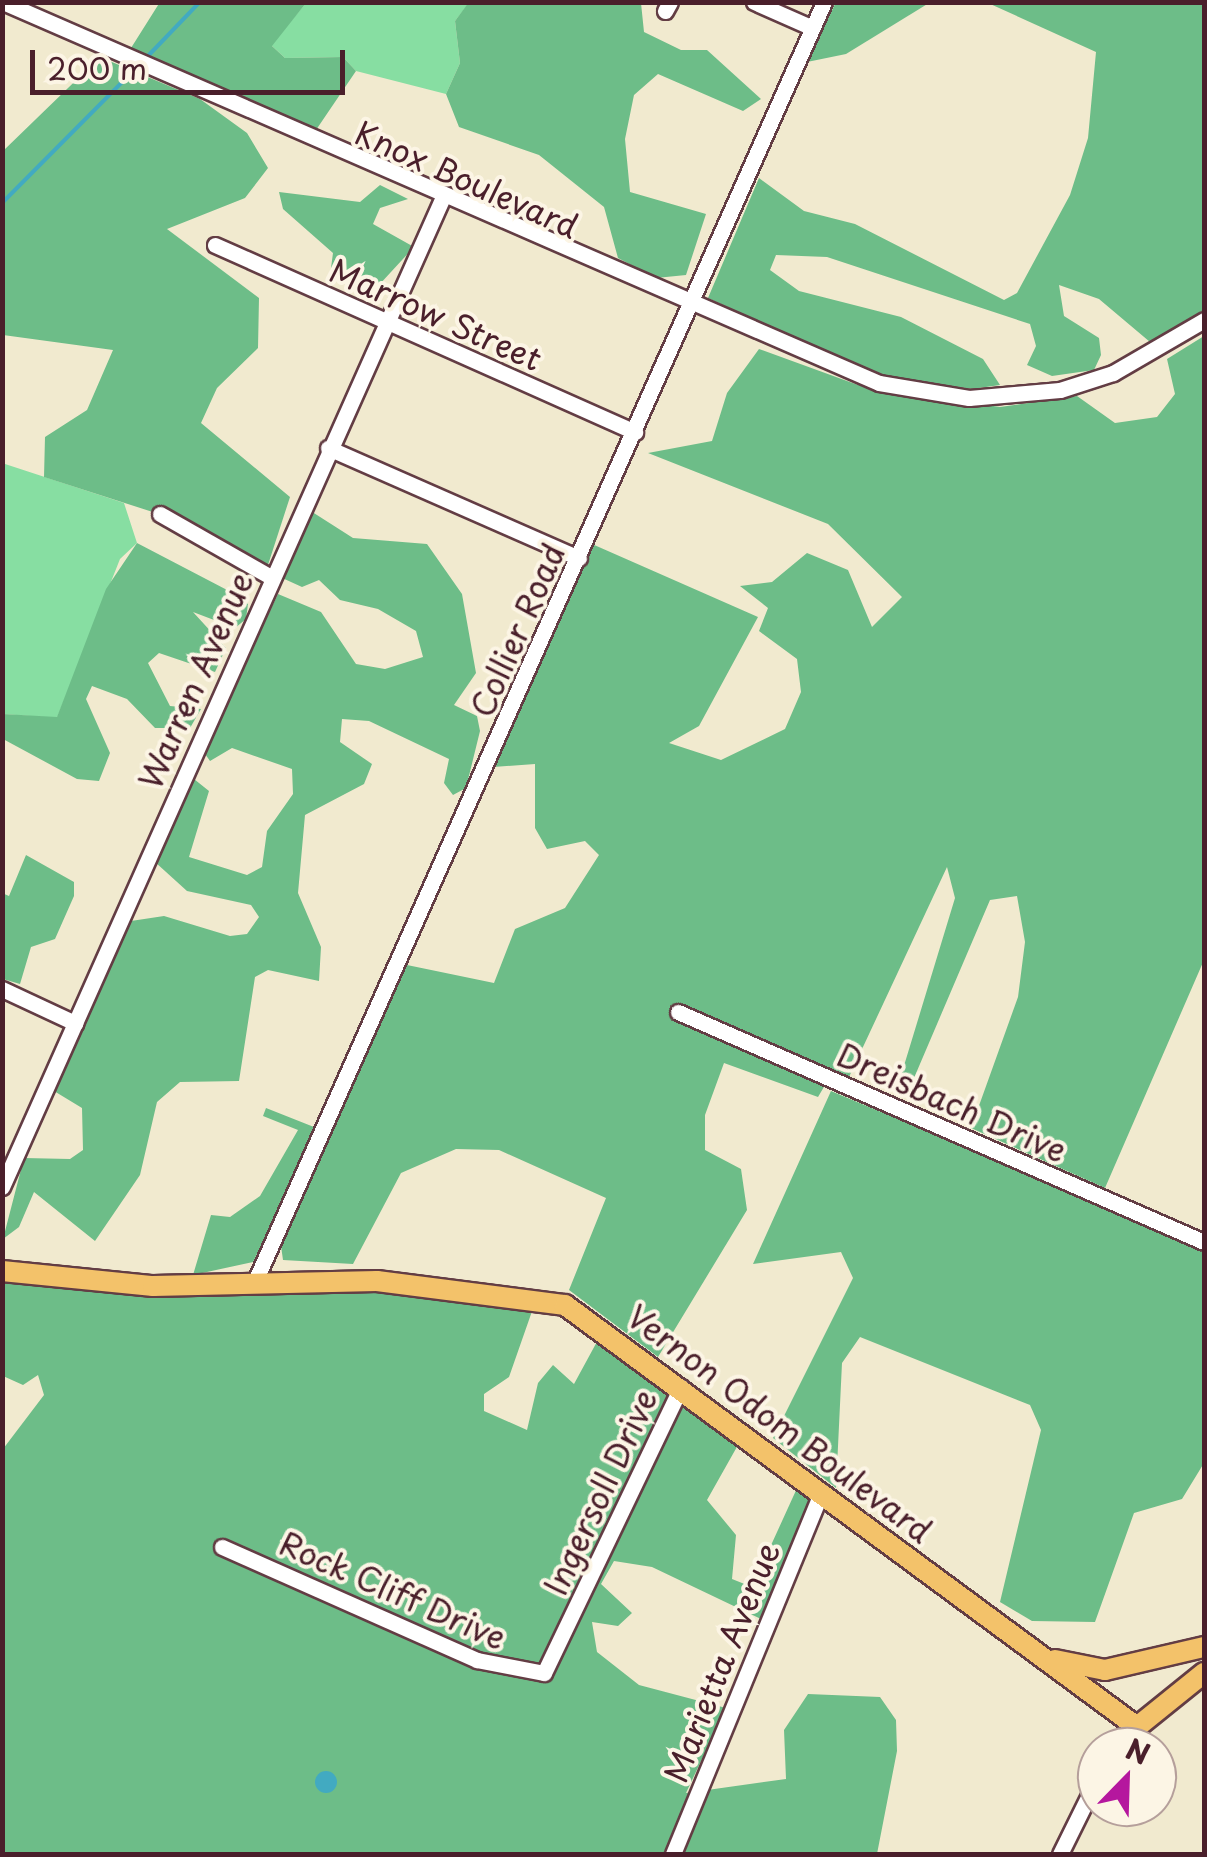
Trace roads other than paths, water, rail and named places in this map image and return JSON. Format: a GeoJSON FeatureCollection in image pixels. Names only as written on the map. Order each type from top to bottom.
{"type":"FeatureCollection","features":[{"type":"Feature","properties":{"kind":"main road","name":"Vernon Odom Boulevard"},"geometry":{"type":"LineString","coordinates":[[2,1271],[153,1286],[256,1279],[547,1299],[681,1387],[1137,1727]]}},
{"type":"Feature","properties":{"kind":"main road"},"geometry":{"type":"LineString","coordinates":[[1044,1656],[1106,1670],[1204,1647]]}},
{"type":"Feature","properties":{"kind":"main road"},"geometry":{"type":"LineString","coordinates":[[1137,1727],[1204,1673]]}},
{"type":"Feature","properties":{"kind":"street","name":"Knox Boulevard"},"geometry":{"type":"LineString","coordinates":[[3,2],[842,373],[969,398],[1097,380],[1204,320]]}},
{"type":"Feature","properties":{"kind":"street"},"geometry":{"type":"LineString","coordinates":[[754,2],[812,28]]}},
{"type":"Feature","properties":{"kind":"street","name":"Collier Road"},"geometry":{"type":"LineString","coordinates":[[256,1279],[824,2]]}},
{"type":"Feature","properties":{"kind":"street","name":"Warren Avenue"},"geometry":{"type":"LineString","coordinates":[[2,1187],[442,198]]}},
{"type":"Feature","properties":{"kind":"street","name":"Marrow Street"},"geometry":{"type":"LineString","coordinates":[[215,245],[634,432]]}},
{"type":"Feature","properties":{"kind":"street"},"geometry":{"type":"LineString","coordinates":[[328,448],[579,558]]}},
{"type":"Feature","properties":{"kind":"street"},"geometry":{"type":"LineString","coordinates":[[160,514],[271,577]]}},
{"type":"Feature","properties":{"kind":"street"},"geometry":{"type":"LineString","coordinates":[[2,989],[75,1022]]}},
{"type":"Feature","properties":{"kind":"street","name":"Dreisbach Drive"},"geometry":{"type":"LineString","coordinates":[[678,1012],[1204,1242]]}},
{"type":"Feature","properties":{"kind":"street","name":"Ingersoll Drive"},"geometry":{"type":"LineString","coordinates":[[544,1673],[681,1387]]}},
{"type":"Feature","properties":{"kind":"street","name":"Marietta Avenue"},"geometry":{"type":"LineString","coordinates":[[673,1854],[822,1490]]}},
{"type":"Feature","properties":{"kind":"street","name":"Rock Cliff Drive"},"geometry":{"type":"LineString","coordinates":[[222,1547],[477,1660],[544,1673]]}},
{"type":"Feature","properties":{"kind":"street"},"geometry":{"type":"LineString","coordinates":[[1060,1854],[1077,1820]]}},
{"type":"Feature","properties":{"kind":"water"},"geometry":{"type":"Polygon","coordinates":[[[326,1771],[334,1774],[334,1790],[326,1793],[318,1790],[315,1782],[318,1774],[326,1771]]]}},
{"type":"Feature","properties":{"kind":"waterway"},"geometry":{"type":"LineString","coordinates":[[147,57],[200,2]]}},
{"type":"Feature","properties":{"kind":"waterway"},"geometry":{"type":"LineString","coordinates":[[2,203],[134,70]]}}]}
